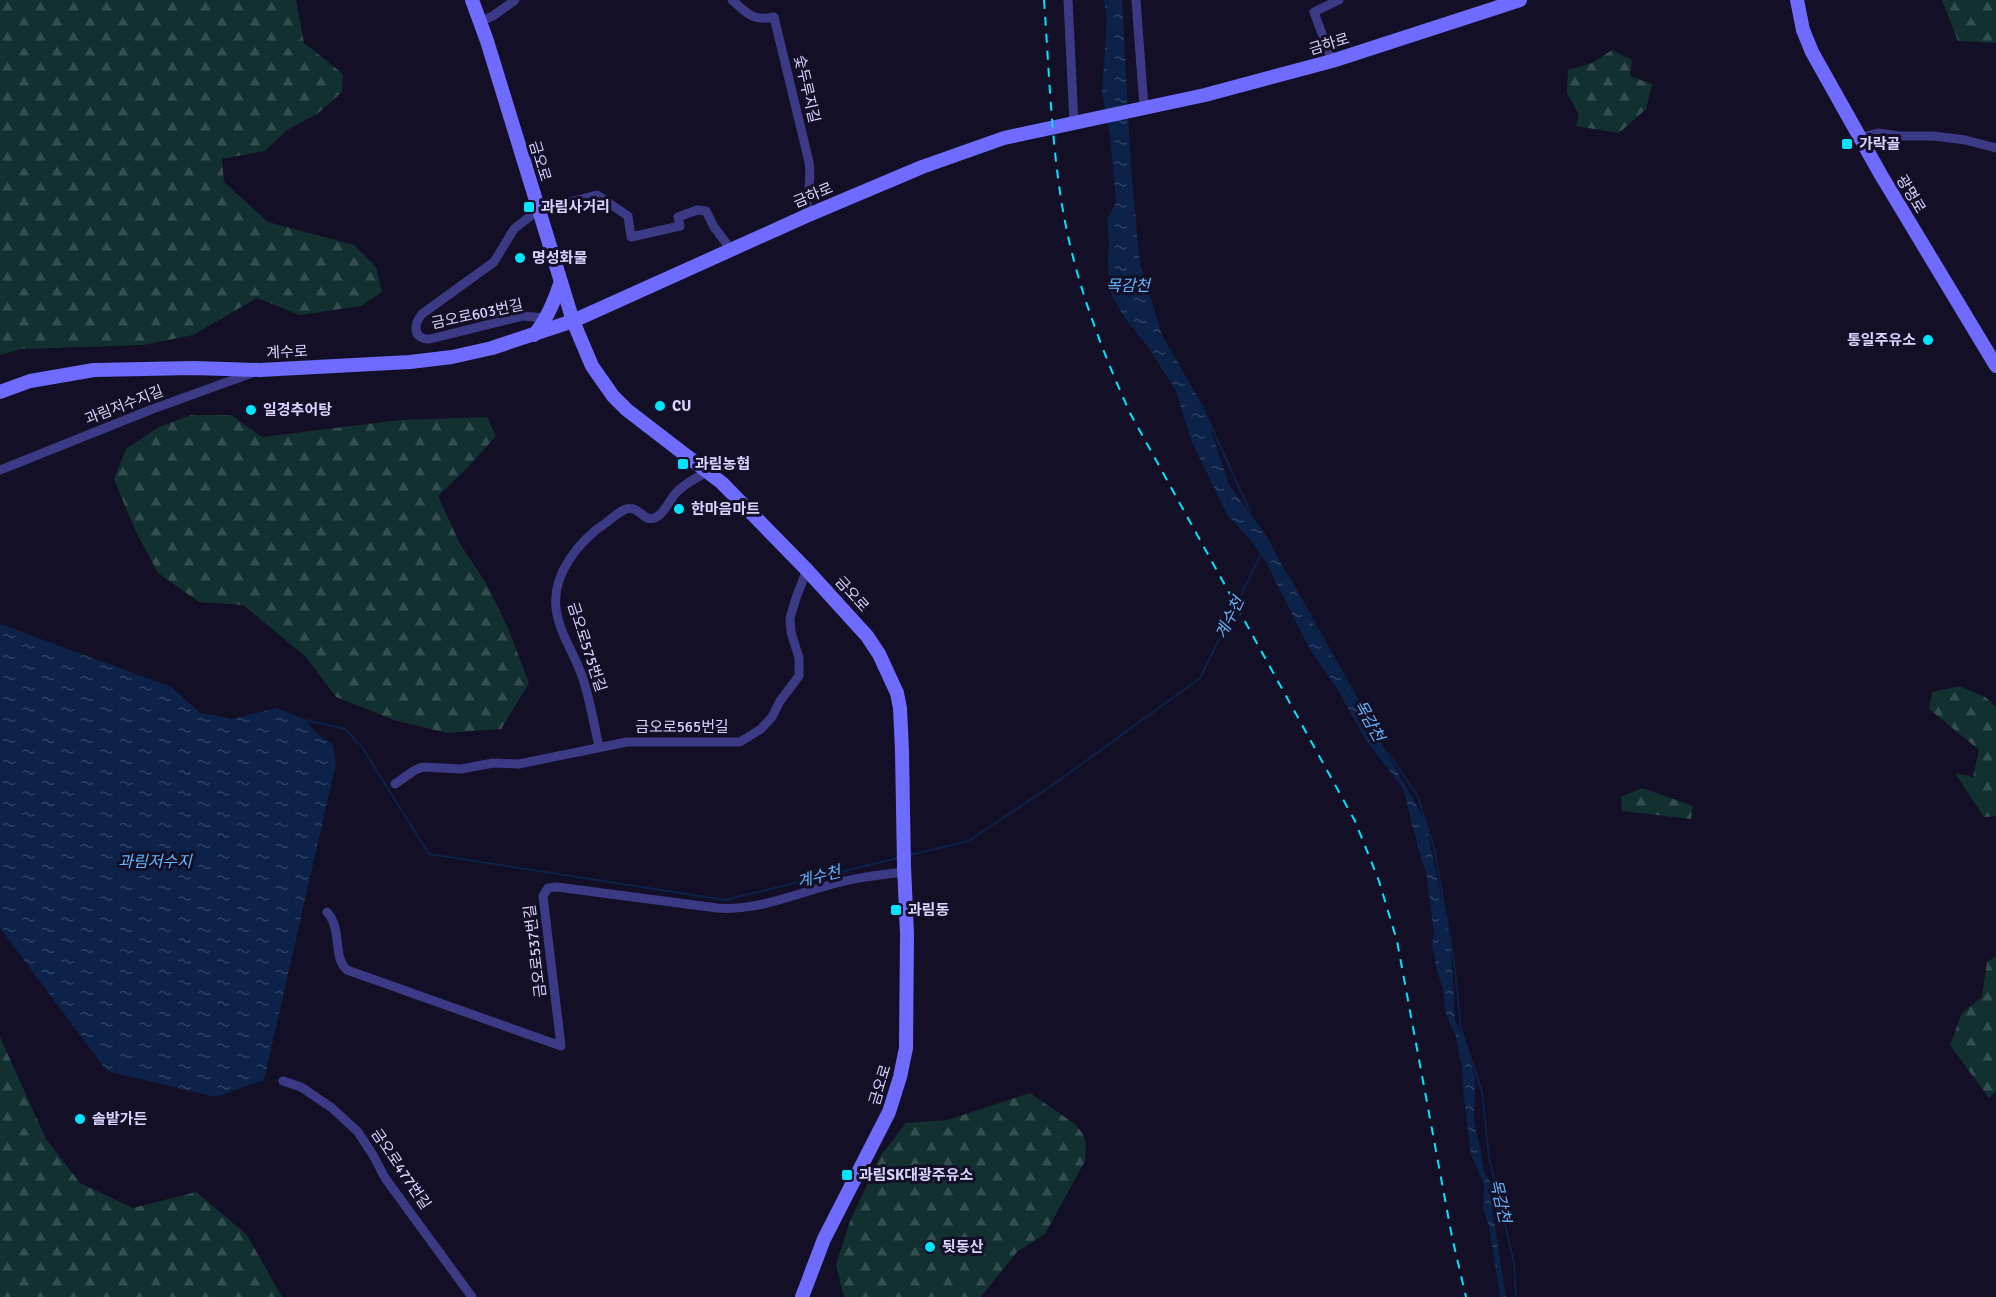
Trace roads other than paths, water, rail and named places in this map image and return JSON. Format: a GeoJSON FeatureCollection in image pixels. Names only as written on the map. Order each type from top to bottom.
{"type":"FeatureCollection","features":[{"type":"Feature","properties":{"kind":"main road","name":"금오로"},"geometry":{"type":"LineString","coordinates":[[472,0],[481,21],[560,284],[592,366],[613,396],[627,410],[708,471],[807,570],[867,636],[889,673],[897,693],[902,734],[908,1032],[900,1077],[881,1130],[824,1239],[802,1297]]}},
{"type":"Feature","properties":{"kind":"main road","name":"금하로"},"geometry":{"type":"LineString","coordinates":[[573,321],[806,216],[922,167],[1004,138],[1205,95],[1332,61],[1520,0]]}},
{"type":"Feature","properties":{"kind":"main road","name":"광명로"},"geometry":{"type":"LineString","coordinates":[[1797,0],[1803,30],[1812,52],[1860,138],[1996,366]]}},
{"type":"Feature","properties":{"kind":"main road"},"geometry":{"type":"LineString","coordinates":[[534,335],[546,318],[560,284]]}},
{"type":"Feature","properties":{"kind":"main road","name":"계수로"},"geometry":{"type":"LineString","coordinates":[[0,392],[30,381],[94,370],[194,368],[260,370],[430,360],[473,352],[534,335],[573,321]]}},
{"type":"Feature","properties":{"kind":"street"},"geometry":{"type":"LineString","coordinates":[[481,21],[493,16],[515,0]]}},
{"type":"Feature","properties":{"kind":"street","name":"숯두루지길"},"geometry":{"type":"LineString","coordinates":[[732,0],[755,18],[764,19],[774,16],[811,173],[806,216]]}},
{"type":"Feature","properties":{"kind":"street"},"geometry":{"type":"LineString","coordinates":[[1068,0],[1074,123]]}},
{"type":"Feature","properties":{"kind":"street"},"geometry":{"type":"LineString","coordinates":[[1136,0],[1144,107]]}},
{"type":"Feature","properties":{"kind":"street"},"geometry":{"type":"LineString","coordinates":[[1332,61],[1314,12],[1339,0]]}},
{"type":"Feature","properties":{"kind":"street"},"geometry":{"type":"LineString","coordinates":[[1860,138],[1878,133],[1899,136],[1942,136],[1996,148]]}},
{"type":"Feature","properties":{"kind":"street"},"geometry":{"type":"LineString","coordinates":[[538,210],[597,195],[628,216],[631,237],[680,226],[678,217],[697,210],[706,211],[714,227],[732,251]]}},
{"type":"Feature","properties":{"kind":"street","name":"금오로603번길"},"geometry":{"type":"LineString","coordinates":[[538,210],[514,229],[494,262],[422,314],[416,321],[415,330],[418,337],[424,340],[523,316],[546,318]]}},
{"type":"Feature","properties":{"kind":"street","name":"과림저수지길"},"geometry":{"type":"LineString","coordinates":[[0,470],[150,410],[260,370]]}},
{"type":"Feature","properties":{"kind":"street","name":"금오로575번길"},"geometry":{"type":"LineString","coordinates":[[599,747],[583,679],[565,638],[556,609],[556,597],[562,574],[571,557],[592,532],[630,508],[654,519],[659,516],[676,493],[708,471]]}},
{"type":"Feature","properties":{"kind":"street","name":"금오로565번길"},"geometry":{"type":"LineString","coordinates":[[395,784],[423,767],[461,769],[493,763],[519,764],[599,747],[644,741],[740,742],[761,729],[772,717],[780,701],[798,676],[800,658],[791,632],[790,618],[796,595],[807,570]]}},
{"type":"Feature","properties":{"kind":"street","name":"금오로537번길"},"geometry":{"type":"LineString","coordinates":[[327,912],[335,922],[341,964],[347,970],[561,1046],[543,896],[548,888],[557,887],[738,909],[784,900],[858,878],[904,869]]}},
{"type":"Feature","properties":{"kind":"street","name":"금오로477번길"},"geometry":{"type":"LineString","coordinates":[[283,1081],[301,1088],[332,1108],[358,1132],[386,1178],[472,1297]]}},
{"type":"Feature","properties":{"kind":"water","name":"목감천"},"geometry":{"type":"Polygon","coordinates":[[[1104,0],[1122,0],[1131,168],[1140,264],[1162,335],[1204,408],[1229,485],[1268,538],[1306,611],[1425,820],[1451,943],[1455,1021],[1464,1037],[1475,1079],[1474,1120],[1485,1174],[1494,1186],[1492,1207],[1506,1297],[1500,1297],[1489,1226],[1483,1208],[1484,1185],[1471,1154],[1462,1067],[1456,1037],[1446,1014],[1443,989],[1432,944],[1434,933],[1426,871],[1403,788],[1367,742],[1336,687],[1309,648],[1266,562],[1249,538],[1228,516],[1191,440],[1176,391],[1112,296],[1108,265],[1107,219],[1116,203],[1110,135],[1102,93],[1107,20],[1104,0]]]}},
{"type":"Feature","properties":{"kind":"water","name":"과림저수지"},"geometry":{"type":"Polygon","coordinates":[[[0,624],[171,687],[200,713],[233,719],[276,708],[306,720],[315,732],[333,745],[336,763],[264,1080],[216,1097],[107,1071],[0,928],[0,624]]]}},
{"type":"Feature","properties":{"kind":"waterway","name":"목감천"},"geometry":{"type":"LineString","coordinates":[[1203,408],[1250,512]]}},
{"type":"Feature","properties":{"kind":"waterway","name":"계수천"},"geometry":{"type":"LineString","coordinates":[[910,855],[968,841],[1054,784],[1200,678],[1262,552]]}},
{"type":"Feature","properties":{"kind":"waterway","name":"목감천"},"geometry":{"type":"LineString","coordinates":[[1288,576],[1360,704]]}},
{"type":"Feature","properties":{"kind":"waterway","name":"계수천"},"geometry":{"type":"LineString","coordinates":[[306,720],[345,729],[362,747],[429,854],[725,900],[898,858]]}},
{"type":"Feature","properties":{"kind":"waterway","name":"목감천"},"geometry":{"type":"LineString","coordinates":[[1388,753],[1417,795],[1434,847],[1454,961],[1461,1029],[1482,1092],[1489,1157],[1514,1263],[1516,1297]]}},
{"type":"Feature","properties":{"kind":"railway"},"geometry":{"type":"LineString","coordinates":[[1044,0],[1058,180],[1073,259],[1089,311],[1130,413],[1355,821],[1379,881],[1397,941],[1452,1237],[1466,1297]]}},
{"type":"Feature","properties":{"kind":"place","name":"가락골"},"geometry":{"type":"Point","coordinates":[1847,144]}},
{"type":"Feature","properties":{"kind":"place","name":"과림사거리"},"geometry":{"type":"Point","coordinates":[529,207]}},
{"type":"Feature","properties":{"kind":"place","name":"명성화물"},"geometry":{"type":"Point","coordinates":[520,258]}},
{"type":"Feature","properties":{"kind":"place","name":"통일주유소"},"geometry":{"type":"Point","coordinates":[1928,340]}},
{"type":"Feature","properties":{"kind":"place","name":"CU"},"geometry":{"type":"Point","coordinates":[660,406]}},
{"type":"Feature","properties":{"kind":"place","name":"일경추어탕"},"geometry":{"type":"Point","coordinates":[251,410]}},
{"type":"Feature","properties":{"kind":"place","name":"과림농협"},"geometry":{"type":"Point","coordinates":[683,464]}},
{"type":"Feature","properties":{"kind":"place","name":"한마음마트"},"geometry":{"type":"Point","coordinates":[679,509]}},
{"type":"Feature","properties":{"kind":"place","name":"과림동"},"geometry":{"type":"Point","coordinates":[896,910]}},
{"type":"Feature","properties":{"kind":"place","name":"솔밭가든"},"geometry":{"type":"Point","coordinates":[80,1119]}},
{"type":"Feature","properties":{"kind":"place","name":"과림SK대광주유소"},"geometry":{"type":"Point","coordinates":[847,1175]}},
{"type":"Feature","properties":{"kind":"place","name":"뒷동산"},"geometry":{"type":"Point","coordinates":[930,1247]}}]}
